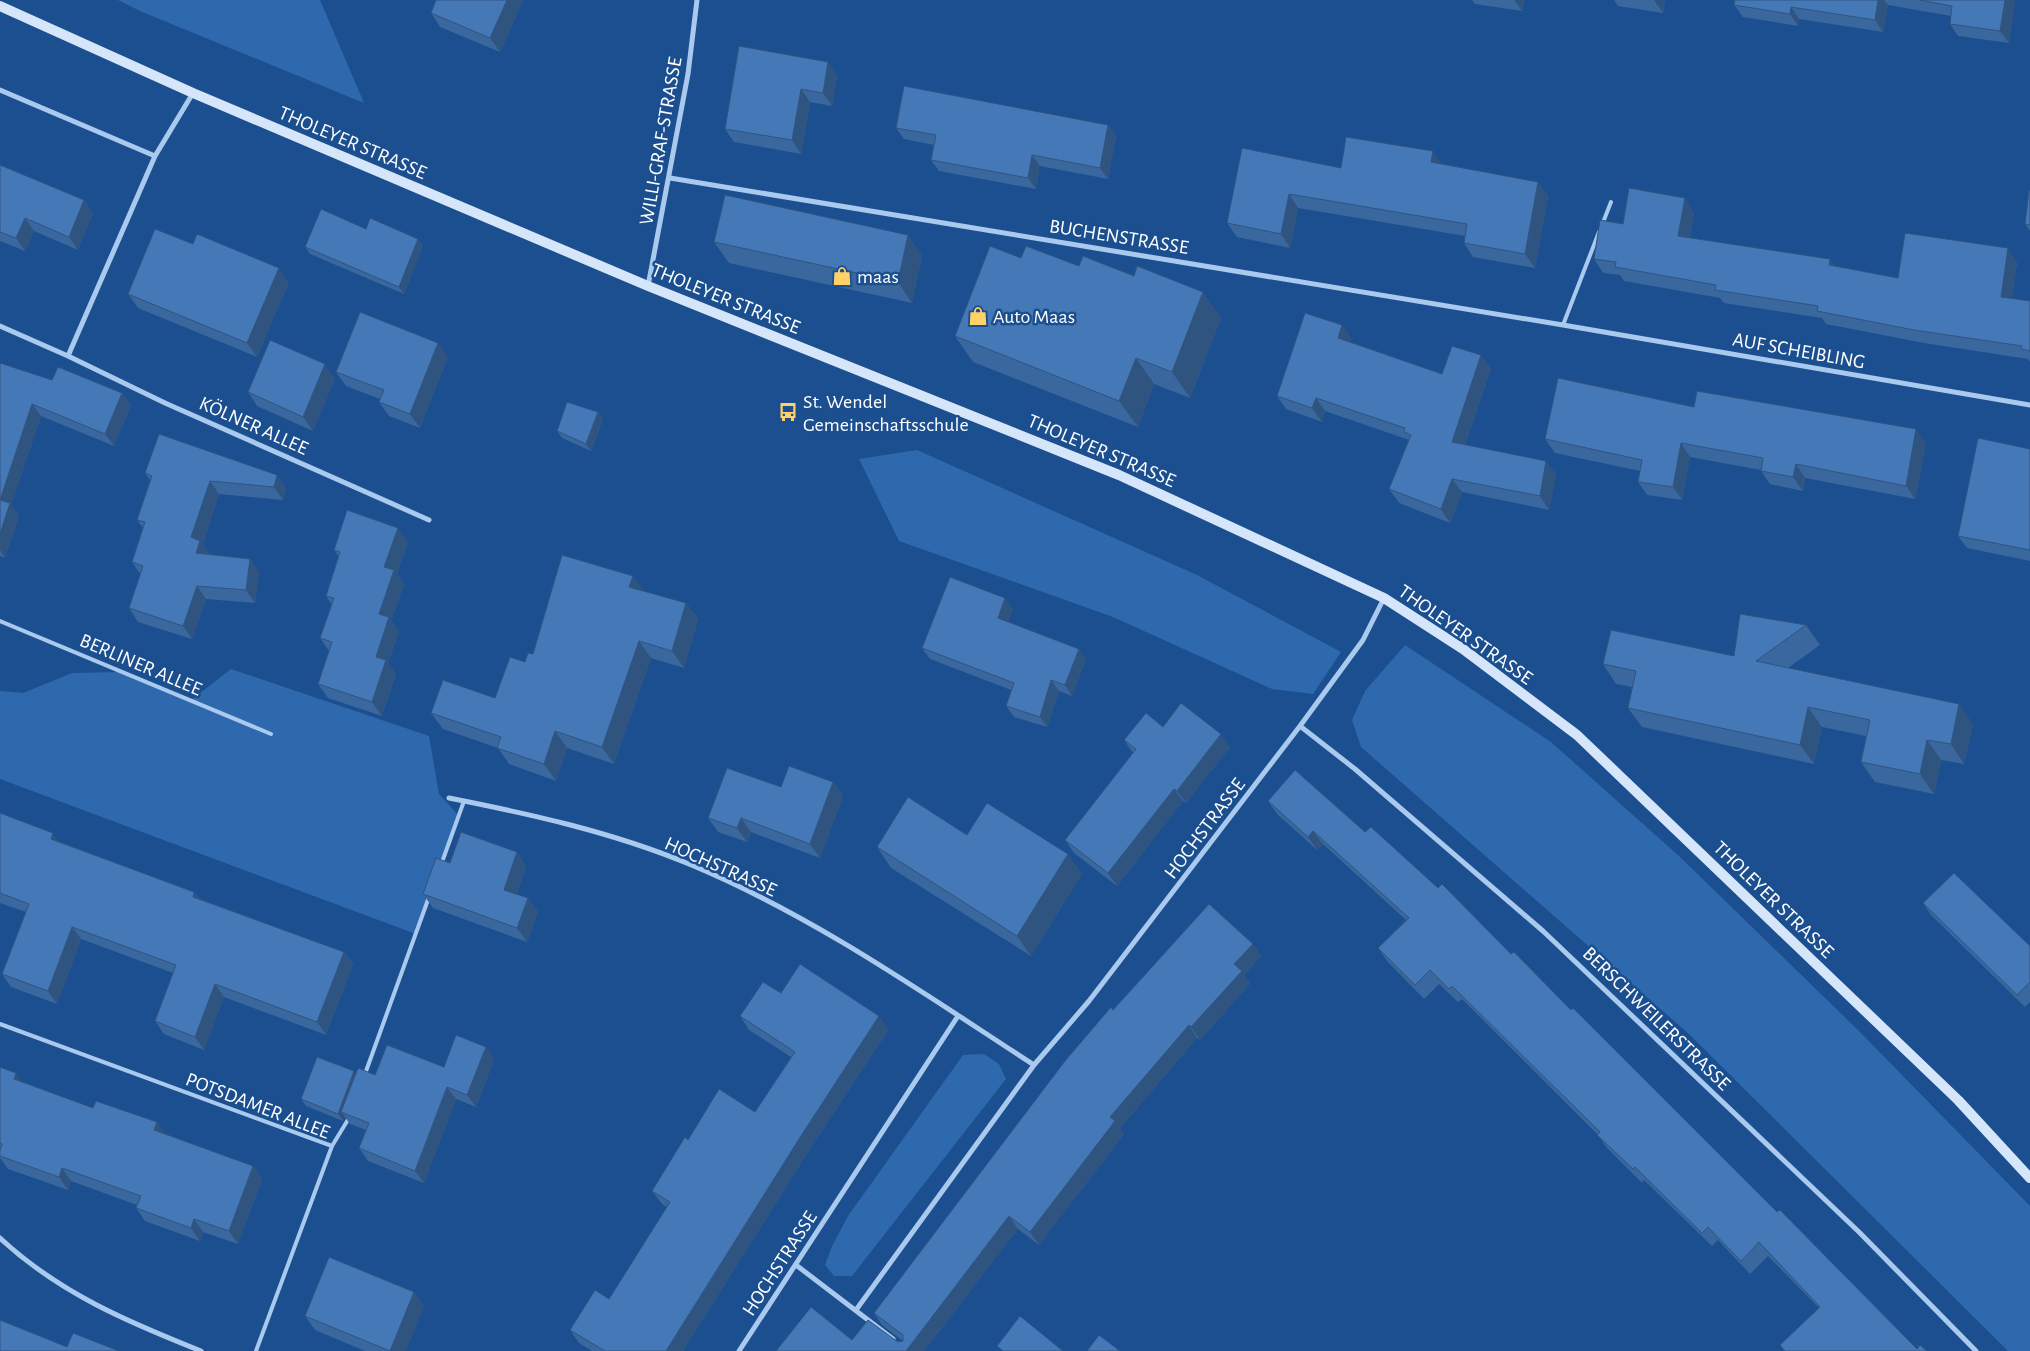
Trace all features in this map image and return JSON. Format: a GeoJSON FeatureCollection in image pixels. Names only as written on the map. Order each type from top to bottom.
{"type":"FeatureCollection","features":[{"type":"Feature","properties":{"kind":"main road","name":"THOLEYER STRASSE"},"geometry":{"type":"LineString","coordinates":[[0,6],[193,93],[648,286],[1119,474],[1384,598],[1462,649],[1577,735],[1958,1100],[2030,1178]]}},
{"type":"Feature","properties":{"kind":"street","name":"WILLI-GRAF-STRASSE"},"geometry":{"type":"LineString","coordinates":[[648,286],[670,178],[688,74],[697,0]]}},
{"type":"Feature","properties":{"kind":"street"},"geometry":{"type":"LineString","coordinates":[[0,90],[155,156]]}},
{"type":"Feature","properties":{"kind":"street"},"geometry":{"type":"LineString","coordinates":[[68,356],[155,156],[193,93]]}},
{"type":"Feature","properties":{"kind":"street","name":"BUCHENSTRASSE"},"geometry":{"type":"LineString","coordinates":[[670,178],[1564,324]]}},
{"type":"Feature","properties":{"kind":"street","name":"AUF SCHEIBLING"},"geometry":{"type":"LineString","coordinates":[[1564,324],[2030,405]]}},
{"type":"Feature","properties":{"kind":"street","name":"KÖLNER ALLEE"},"geometry":{"type":"LineString","coordinates":[[0,326],[68,356],[165,403],[429,520]]}},
{"type":"Feature","properties":{"kind":"street","name":"HOCHSTRASSE"},"geometry":{"type":"LineString","coordinates":[[856,1310],[1034,1065],[1089,1002],[1300,726],[1363,640],[1384,598]]}},
{"type":"Feature","properties":{"kind":"street","name":"BERSCHWEILERSTRASSE"},"geometry":{"type":"LineString","coordinates":[[1300,726],[1355,769],[1543,931],[1859,1232],[1976,1351]]}},
{"type":"Feature","properties":{"kind":"street","name":"HOCHSTRASSE"},"geometry":{"type":"LineString","coordinates":[[449,798],[587,828],[689,864],[760,898],[844,943],[1034,1065]]}},
{"type":"Feature","properties":{"kind":"street","name":"HOCHSTRASSE"},"geometry":{"type":"LineString","coordinates":[[738,1351],[958,1016]]}},
{"type":"Feature","properties":{"kind":"street"},"geometry":{"type":"LineString","coordinates":[[0,1238],[40,1272],[88,1302],[202,1351]]}},
{"type":"Feature","properties":{"kind":"street"},"geometry":{"type":"LineString","coordinates":[[796,1265],[902,1345]]}},
{"type":"Feature","properties":{"kind":"lane"},"geometry":{"type":"LineString","coordinates":[[1564,324],[1611,202]]}},
{"type":"Feature","properties":{"kind":"lane","name":"BERLINER ALLEE"},"geometry":{"type":"LineString","coordinates":[[0,621],[270,734]]}},
{"type":"Feature","properties":{"kind":"lane"},"geometry":{"type":"LineString","coordinates":[[439,870],[464,801]]}},
{"type":"Feature","properties":{"kind":"lane"},"geometry":{"type":"LineString","coordinates":[[362,1081],[432,888]]}},
{"type":"Feature","properties":{"kind":"lane","name":"POTSDAMER ALLEE"},"geometry":{"type":"LineString","coordinates":[[0,1024],[332,1146],[256,1351]]}},
{"type":"Feature","properties":{"kind":"lane"},"geometry":{"type":"LineString","coordinates":[[332,1146],[352,1108]]}},
{"type":"Feature","properties":{"kind":"shaded area"},"geometry":{"type":"Polygon","coordinates":[[[118,0],[320,0],[364,103],[140,11],[118,0]]]}},
{"type":"Feature","properties":{"kind":"shaded area"},"geometry":{"type":"Polygon","coordinates":[[[917,450],[1197,575],[1341,652],[1313,694],[1272,689],[1113,617],[899,541],[859,459],[917,450]]]}},
{"type":"Feature","properties":{"kind":"shaded area"},"geometry":{"type":"Polygon","coordinates":[[[1405,645],[1551,742],[1679,856],[1859,1031],[2030,1206],[2030,1351],[2008,1351],[1689,1034],[1361,747],[1352,720],[1365,691],[1405,645]]]}},
{"type":"Feature","properties":{"kind":"shaded area"},"geometry":{"type":"Polygon","coordinates":[[[231,669],[429,736],[439,794],[459,816],[416,934],[0,779],[0,691],[23,693],[72,673],[122,672],[190,701],[231,669]]]}},
{"type":"Feature","properties":{"kind":"shaded area"},"geometry":{"type":"Polygon","coordinates":[[[984,1054],[999,1064],[1006,1079],[852,1276],[834,1276],[825,1265],[832,1246],[848,1216],[963,1055],[984,1054]]]}},
{"type":"Feature","properties":{"kind":"building"},"geometry":{"type":"Polygon","coordinates":[[[436,0],[507,0],[490,38],[431,13],[436,0]]]}},
{"type":"Feature","properties":{"kind":"building"},"geometry":{"type":"Polygon","coordinates":[[[1735,0],[1878,0],[1875,20],[1791,7],[1790,14],[1734,5],[1735,0]]]}},
{"type":"Feature","properties":{"kind":"building"},"geometry":{"type":"Polygon","coordinates":[[[1920,0],[2005,0],[2000,31],[1950,24],[1952,6],[1920,0]]]}},
{"type":"Feature","properties":{"kind":"building"},"geometry":{"type":"Polygon","coordinates":[[[739,46],[828,62],[823,93],[801,89],[792,140],[725,129],[739,46]]]}},
{"type":"Feature","properties":{"kind":"building"},"geometry":{"type":"Polygon","coordinates":[[[904,86],[1108,125],[1100,168],[1032,155],[1028,178],[931,160],[936,135],[896,128],[904,86]]]}},
{"type":"Feature","properties":{"kind":"building"},"geometry":{"type":"Polygon","coordinates":[[[1346,137],[1433,151],[1431,162],[1538,182],[1525,254],[1464,243],[1467,224],[1289,194],[1281,234],[1227,223],[1242,148],[1341,168],[1346,137]]]}},
{"type":"Feature","properties":{"kind":"building"},"geometry":{"type":"Polygon","coordinates":[[[0,165],[84,200],[69,237],[25,218],[16,238],[0,232],[0,165]]]}},
{"type":"Feature","properties":{"kind":"building"},"geometry":{"type":"Polygon","coordinates":[[[1629,188],[1685,198],[1678,236],[1830,259],[1829,265],[1898,278],[1905,233],[2008,248],[2001,297],[2030,301],[2030,351],[2021,349],[2022,346],[1914,330],[1817,311],[1818,306],[1715,290],[1716,285],[1615,267],[1616,262],[1594,259],[1600,220],[1623,224],[1629,188]]]}},
{"type":"Feature","properties":{"kind":"building"},"geometry":{"type":"Polygon","coordinates":[[[2030,190],[2030,225],[2025,224],[2030,190]]]}},
{"type":"Feature","properties":{"kind":"building"},"geometry":{"type":"Polygon","coordinates":[[[725,195],[908,235],[898,282],[714,242],[725,195]]]}},
{"type":"Feature","properties":{"kind":"building"},"geometry":{"type":"Polygon","coordinates":[[[321,209],[366,229],[370,218],[418,239],[399,287],[305,247],[321,209]]]}},
{"type":"Feature","properties":{"kind":"building"},"geometry":{"type":"Polygon","coordinates":[[[155,229],[193,244],[197,234],[279,268],[247,343],[128,294],[155,229]]]}},
{"type":"Feature","properties":{"kind":"building"},"geometry":{"type":"Polygon","coordinates":[[[990,246],[1021,258],[1026,246],[1079,266],[1083,256],[1134,276],[1137,266],[1203,292],[1172,372],[1136,358],[1119,401],[955,336],[990,246]]]}},
{"type":"Feature","properties":{"kind":"building"},"geometry":{"type":"Polygon","coordinates":[[[360,312],[438,343],[410,414],[379,402],[384,390],[336,372],[360,312]]]}},
{"type":"Feature","properties":{"kind":"building"},"geometry":{"type":"Polygon","coordinates":[[[1305,313],[1342,325],[1338,338],[1442,374],[1452,346],[1481,355],[1452,442],[1546,461],[1540,496],[1452,479],[1441,509],[1389,489],[1411,435],[1404,432],[1405,428],[1316,398],[1312,408],[1277,396],[1305,313]]]}},
{"type":"Feature","properties":{"kind":"building"},"geometry":{"type":"Polygon","coordinates":[[[270,340],[325,364],[303,417],[248,392],[270,340]]]}},
{"type":"Feature","properties":{"kind":"building"},"geometry":{"type":"Polygon","coordinates":[[[0,363],[52,380],[58,367],[122,393],[105,434],[32,404],[0,500],[0,363]]]}},
{"type":"Feature","properties":{"kind":"building"},"geometry":{"type":"Polygon","coordinates":[[[1558,378],[1694,407],[1697,391],[1916,429],[1906,486],[1796,464],[1793,477],[1761,471],[1763,458],[1681,443],[1673,487],[1638,482],[1642,460],[1545,439],[1558,378]]]}},
{"type":"Feature","properties":{"kind":"building"},"geometry":{"type":"Polygon","coordinates":[[[567,402],[598,412],[586,444],[557,431],[567,402]]]}},
{"type":"Feature","properties":{"kind":"building"},"geometry":{"type":"Polygon","coordinates":[[[159,434],[277,475],[274,487],[210,481],[191,537],[200,541],[196,553],[250,559],[246,590],[197,586],[183,626],[129,608],[143,566],[132,562],[145,522],[137,520],[152,476],[145,473],[159,434]]]}},
{"type":"Feature","properties":{"kind":"building"},"geometry":{"type":"Polygon","coordinates":[[[1978,438],[2030,449],[2030,550],[1958,536],[1978,438]]]}},
{"type":"Feature","properties":{"kind":"building"},"geometry":{"type":"Polygon","coordinates":[[[0,500],[10,503],[0,534],[0,500]]]}},
{"type":"Feature","properties":{"kind":"building"},"geometry":{"type":"Polygon","coordinates":[[[347,510],[398,528],[384,567],[394,570],[379,614],[389,617],[376,657],[386,660],[372,702],[318,684],[332,642],[320,638],[334,598],[326,596],[340,552],[334,550],[347,510]]]}},
{"type":"Feature","properties":{"kind":"building"},"geometry":{"type":"Polygon","coordinates":[[[562,555],[633,576],[629,587],[686,603],[672,651],[639,641],[602,747],[555,731],[544,764],[497,748],[501,737],[431,713],[443,680],[495,698],[510,657],[525,662],[528,653],[533,654],[562,555]]]}},
{"type":"Feature","properties":{"kind":"building"},"geometry":{"type":"Polygon","coordinates":[[[950,577],[1005,598],[998,618],[1079,649],[1065,685],[1051,680],[1040,717],[1006,706],[1014,683],[922,648],[950,577]]]}},
{"type":"Feature","properties":{"kind":"building"},"geometry":{"type":"Polygon","coordinates":[[[1740,614],[1806,625],[1756,661],[1959,704],[1951,744],[1927,740],[1920,774],[1861,762],[1870,720],[1808,707],[1800,745],[1628,708],[1636,671],[1603,664],[1611,630],[1734,656],[1740,614]]]}},
{"type":"Feature","properties":{"kind":"building"},"geometry":{"type":"Polygon","coordinates":[[[1181,703],[1221,734],[1177,791],[1174,789],[1108,873],[1065,840],[1136,749],[1124,740],[1146,713],[1163,727],[1181,703]]]}},
{"type":"Feature","properties":{"kind":"building"},"geometry":{"type":"Polygon","coordinates":[[[789,766],[833,782],[810,844],[741,818],[737,828],[708,818],[727,768],[781,787],[789,766]]]}},
{"type":"Feature","properties":{"kind":"building"},"geometry":{"type":"Polygon","coordinates":[[[1295,770],[1365,832],[1371,827],[1438,888],[1442,884],[1511,954],[1514,952],[1571,1010],[1573,1008],[1777,1212],[1780,1210],[1917,1349],[1920,1345],[1927,1351],[1785,1351],[1780,1345],[1820,1307],[1759,1242],[1741,1261],[1708,1227],[1702,1233],[1635,1167],[1633,1169],[1597,1135],[1600,1132],[1452,986],[1449,989],[1430,970],[1415,985],[1378,948],[1409,918],[1313,831],[1308,837],[1268,801],[1295,770]]]}},
{"type":"Feature","properties":{"kind":"building"},"geometry":{"type":"Polygon","coordinates":[[[908,797],[967,835],[987,803],[1068,854],[1017,936],[877,847],[908,797]]]}},
{"type":"Feature","properties":{"kind":"building"},"geometry":{"type":"Polygon","coordinates":[[[0,813],[53,833],[51,839],[194,892],[193,897],[344,952],[317,1022],[215,984],[195,1037],[155,1021],[176,965],[72,927],[48,991],[2,974],[29,904],[0,893],[0,813]]]}},
{"type":"Feature","properties":{"kind":"building"},"geometry":{"type":"Polygon","coordinates":[[[461,832],[517,852],[504,890],[528,898],[517,928],[423,894],[436,858],[450,863],[461,832]]]}},
{"type":"Feature","properties":{"kind":"building"},"geometry":{"type":"Polygon","coordinates":[[[1954,873],[2030,946],[2030,982],[2017,995],[1923,903],[1954,873]]]}},
{"type":"Feature","properties":{"kind":"building"},"geometry":{"type":"Polygon","coordinates":[[[1209,904],[1253,944],[1234,964],[1242,971],[1191,1027],[1189,1025],[1110,1117],[1115,1121],[1030,1232],[1009,1216],[906,1351],[776,1351],[811,1307],[852,1340],[868,1320],[898,1342],[903,1341],[903,1335],[874,1313],[1065,1061],[1111,1007],[1113,1010],[1209,904]]]}},
{"type":"Feature","properties":{"kind":"building"},"geometry":{"type":"Polygon","coordinates":[[[800,964],[879,1016],[799,1139],[666,1351],[605,1351],[570,1330],[595,1290],[609,1299],[670,1202],[652,1191],[685,1137],[688,1140],[719,1089],[755,1112],[795,1052],[740,1016],[763,982],[781,993],[800,964]]]}},
{"type":"Feature","properties":{"kind":"building"},"geometry":{"type":"Polygon","coordinates":[[[456,1035],[486,1047],[467,1095],[447,1087],[415,1171],[359,1148],[369,1123],[341,1112],[358,1068],[375,1075],[387,1045],[444,1067],[456,1035]]]}},
{"type":"Feature","properties":{"kind":"building"},"geometry":{"type":"Polygon","coordinates":[[[317,1057],[354,1071],[338,1114],[301,1099],[317,1057]]]}},
{"type":"Feature","properties":{"kind":"building"},"geometry":{"type":"Polygon","coordinates":[[[0,1067],[16,1073],[14,1079],[93,1108],[96,1101],[157,1122],[154,1130],[253,1166],[229,1231],[194,1219],[191,1228],[136,1208],[141,1196],[62,1168],[59,1177],[0,1156],[2,1144],[0,1143],[0,1067]]]}},
{"type":"Feature","properties":{"kind":"building"},"geometry":{"type":"Polygon","coordinates":[[[329,1257],[414,1292],[390,1351],[305,1316],[329,1257]]]}},
{"type":"Feature","properties":{"kind":"building"},"geometry":{"type":"Polygon","coordinates":[[[1020,1316],[1063,1351],[1003,1351],[997,1346],[1020,1316]]]}},
{"type":"Feature","properties":{"kind":"building"},"geometry":{"type":"Polygon","coordinates":[[[0,1320],[67,1347],[73,1333],[119,1351],[0,1351],[0,1320]]]}},
{"type":"Feature","properties":{"kind":"building"},"geometry":{"type":"Polygon","coordinates":[[[1099,1335],[1120,1351],[1087,1351],[1099,1335]]]}},
{"type":"Feature","properties":{"kind":"place","name":"maas"},"geometry":{"type":"Point","coordinates":[842,276]}},
{"type":"Feature","properties":{"kind":"place","name":"Auto Maas"},"geometry":{"type":"Point","coordinates":[978,316]}},
{"type":"Feature","properties":{"kind":"place","name":"St. Wendel Gemeinschaftsschule"},"geometry":{"type":"Point","coordinates":[788,412]}}]}
